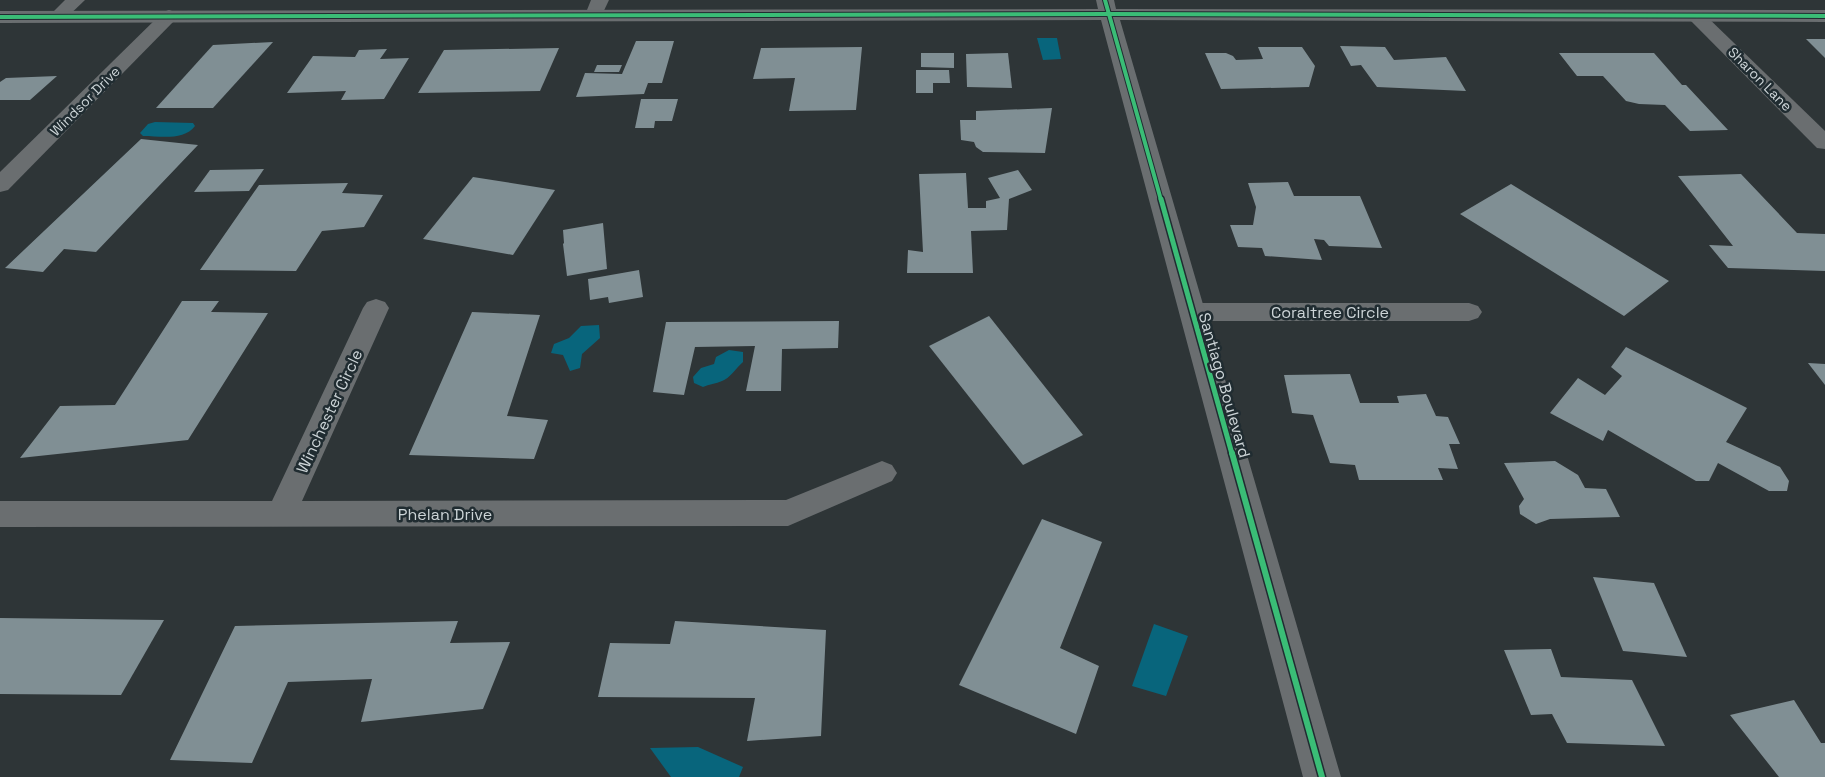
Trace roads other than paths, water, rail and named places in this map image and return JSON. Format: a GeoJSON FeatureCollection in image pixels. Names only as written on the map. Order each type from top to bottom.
{"type":"FeatureCollection","features":[{"type":"Feature","properties":{"kind":"street"},"geometry":{"type":"LineString","coordinates":[[58,16],[76,0]]}},
{"type":"Feature","properties":{"kind":"street"},"geometry":{"type":"LineString","coordinates":[[0,17],[169,16],[597,8],[1107,7],[1825,16]]}},
{"type":"Feature","properties":{"kind":"street","name":"Santiago Boulevard"},"geometry":{"type":"LineString","coordinates":[[1107,7],[1322,777]]}},
{"type":"Feature","properties":{"kind":"street","name":"Sharon Lane"},"geometry":{"type":"LineString","coordinates":[[1695,15],[1825,143]]}},
{"type":"Feature","properties":{"kind":"street","name":"Windsor Drive"},"geometry":{"type":"LineString","coordinates":[[0,185],[169,16]]}},
{"type":"Feature","properties":{"kind":"street","name":"Winchester Circle"},"geometry":{"type":"LineString","coordinates":[[281,514],[376,308]]}},
{"type":"Feature","properties":{"kind":"street","name":"Coraltree Circle"},"geometry":{"type":"LineString","coordinates":[[1192,312],[1469,312]]}},
{"type":"Feature","properties":{"kind":"street","name":"Phelan Drive"},"geometry":{"type":"LineString","coordinates":[[0,514],[788,512],[882,473]]}},
{"type":"Feature","properties":{"kind":"water"},"geometry":{"type":"Polygon","coordinates":[[[1037,38],[1057,38],[1061,59],[1043,60],[1037,38]]]}},
{"type":"Feature","properties":{"kind":"water"},"geometry":{"type":"Polygon","coordinates":[[[155,122],[193,123],[195,126],[185,134],[178,136],[143,136],[140,133],[148,124],[155,122]]]}},
{"type":"Feature","properties":{"kind":"water"},"geometry":{"type":"Polygon","coordinates":[[[599,325],[600,338],[582,354],[580,368],[570,371],[563,355],[551,353],[554,344],[569,338],[581,326],[599,325]]]}},
{"type":"Feature","properties":{"kind":"water"},"geometry":{"type":"Polygon","coordinates":[[[729,350],[743,352],[743,362],[725,380],[703,387],[694,383],[693,377],[701,368],[714,364],[716,357],[729,350]]]}},
{"type":"Feature","properties":{"kind":"water"},"geometry":{"type":"Polygon","coordinates":[[[1154,624],[1188,636],[1166,696],[1132,686],[1154,624]]]}},
{"type":"Feature","properties":{"kind":"water"},"geometry":{"type":"Polygon","coordinates":[[[698,747],[743,767],[739,777],[671,777],[650,748],[698,747]]]}}]}
